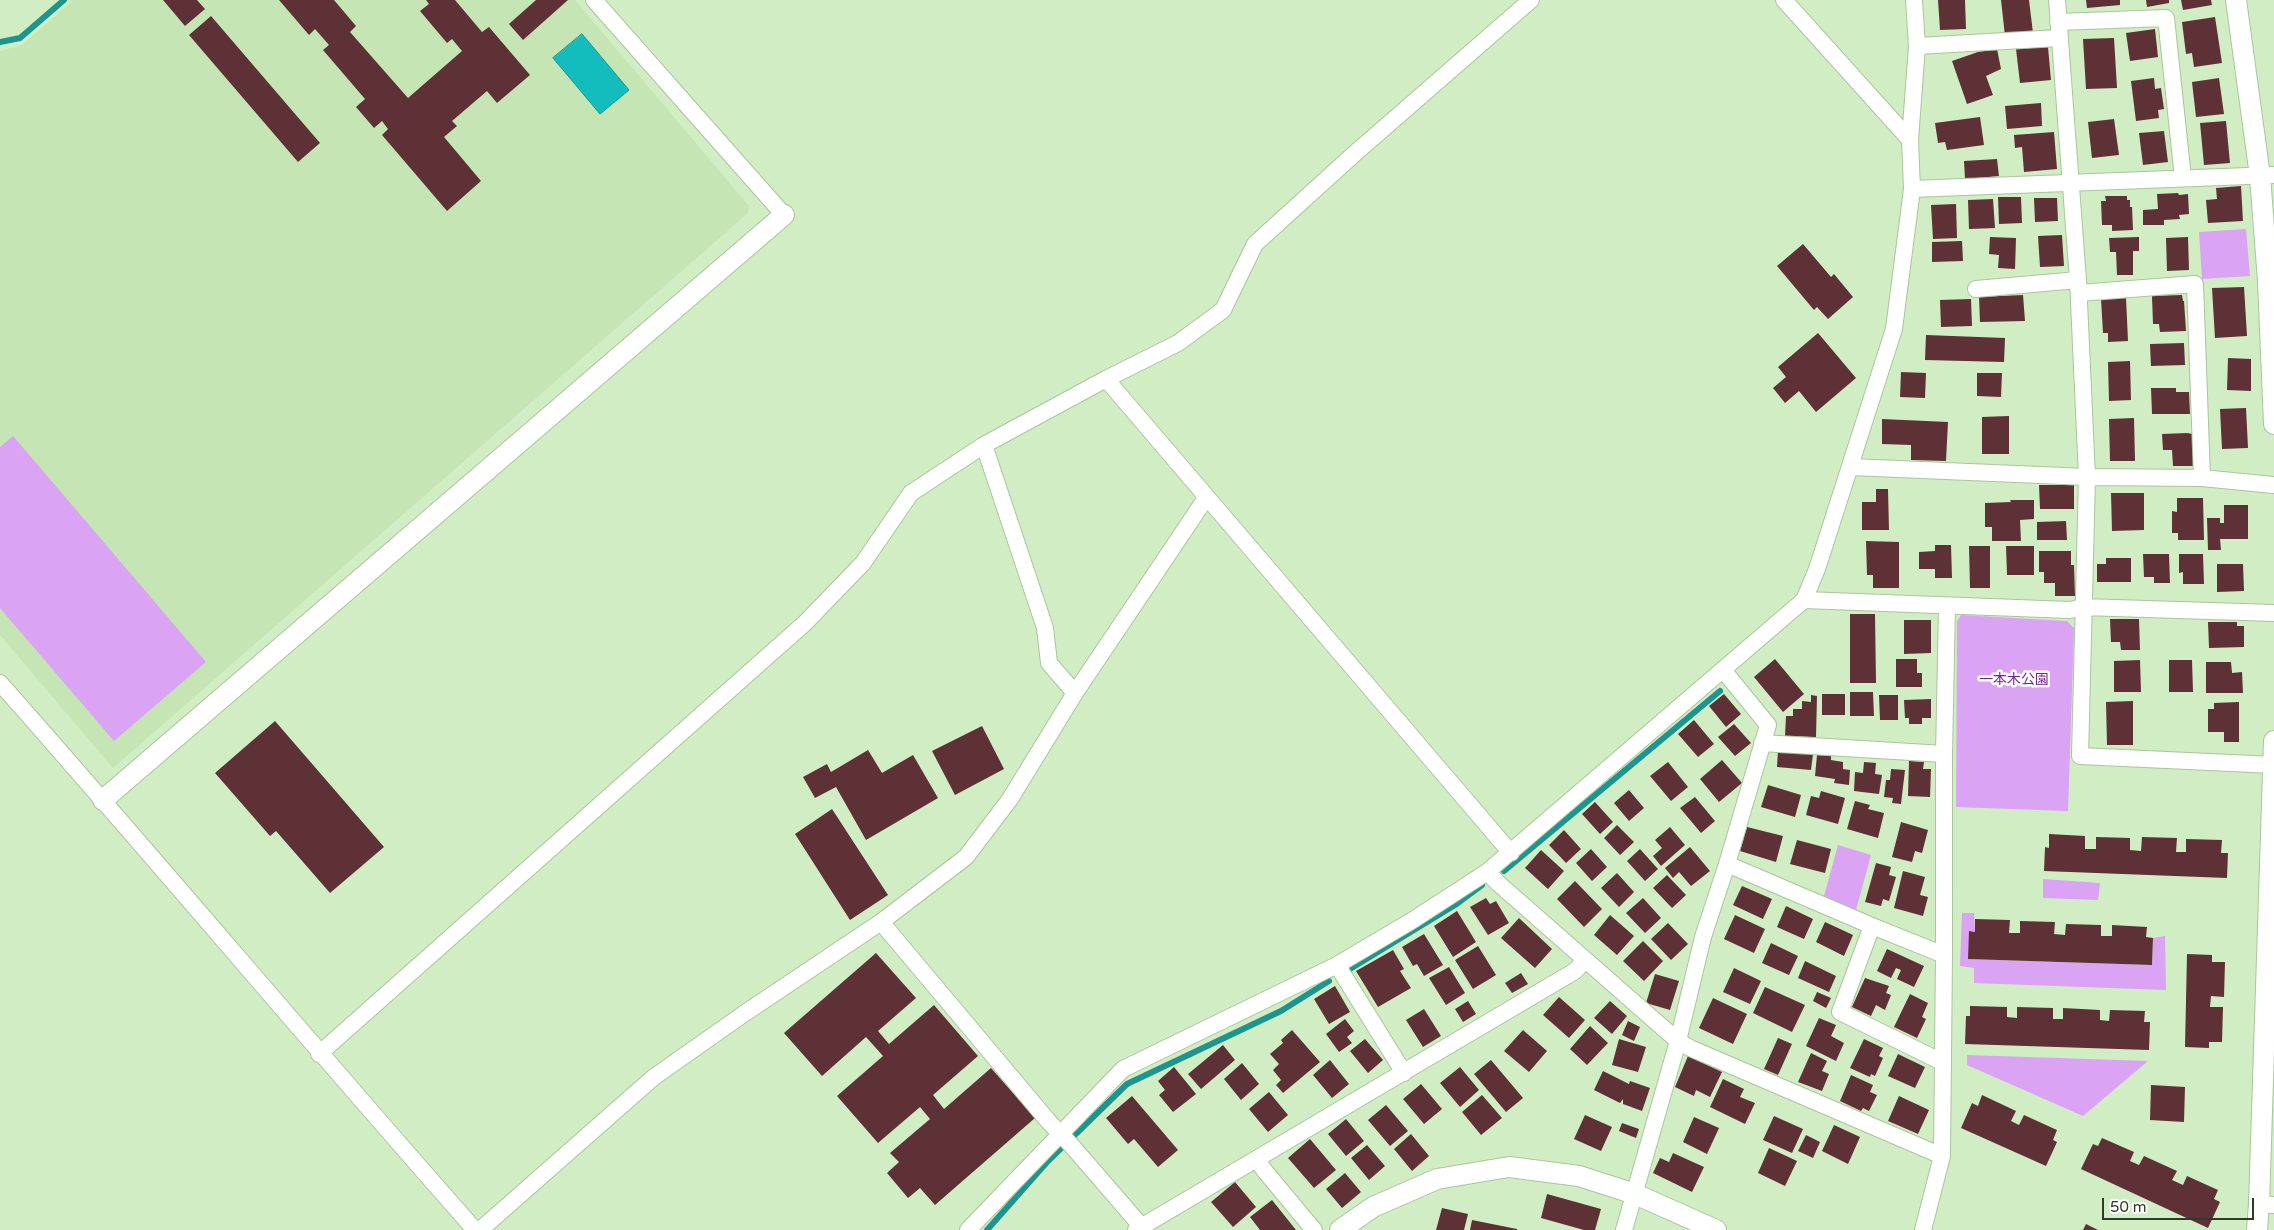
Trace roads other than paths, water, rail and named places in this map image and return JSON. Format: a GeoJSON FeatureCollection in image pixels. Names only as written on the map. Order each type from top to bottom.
{"type":"FeatureCollection","features":[{"type":"Feature","properties":{"kind":"street"},"geometry":{"type":"LineString","coordinates":[[103,800],[784,215],[594,0]]}},
{"type":"Feature","properties":{"kind":"street"},"geometry":{"type":"LineString","coordinates":[[319,1054],[805,623],[863,563],[911,493],[984,445],[1106,379],[1178,343],[1223,310],[1255,244],[1353,155],[1531,0]]}},
{"type":"Feature","properties":{"kind":"street"},"geometry":{"type":"LineString","coordinates":[[1784,0],[1910,140]]}},
{"type":"Feature","properties":{"kind":"street"},"geometry":{"type":"LineString","coordinates":[[968,1230],[1123,1069],[1336,965],[1413,920],[1488,872],[1804,600],[1818,568],[1894,329],[1912,189],[1910,140],[1917,46],[1914,0]]}},
{"type":"Feature","properties":{"kind":"street"},"geometry":{"type":"LineString","coordinates":[[2057,0],[2079,287],[2087,477],[2080,756],[2274,764]]}},
{"type":"Feature","properties":{"kind":"street"},"geometry":{"type":"LineString","coordinates":[[2236,0],[2267,175],[2268,281],[2274,424]]}},
{"type":"Feature","properties":{"kind":"street"},"geometry":{"type":"LineString","coordinates":[[1917,46],[2166,18],[2184,178]]}},
{"type":"Feature","properties":{"kind":"street"},"geometry":{"type":"LineString","coordinates":[[1912,189],[2267,175]]}},
{"type":"Feature","properties":{"kind":"street"},"geometry":{"type":"LineString","coordinates":[[1976,289],[2195,284],[2202,478]]}},
{"type":"Feature","properties":{"kind":"street"},"geometry":{"type":"LineString","coordinates":[[1106,379],[1511,853]]}},
{"type":"Feature","properties":{"kind":"street"},"geometry":{"type":"LineString","coordinates":[[984,445],[1045,628],[1049,663],[1075,693]]}},
{"type":"Feature","properties":{"kind":"street"},"geometry":{"type":"LineString","coordinates":[[1850,467],[2087,477],[2202,478],[2274,485]]}},
{"type":"Feature","properties":{"kind":"street"},"geometry":{"type":"LineString","coordinates":[[480,1230],[654,1077],[745,1013],[881,922],[966,857],[1010,799],[1075,693],[1206,498]]}},
{"type":"Feature","properties":{"kind":"street"},"geometry":{"type":"LineString","coordinates":[[1804,600],[1947,607],[2070,610],[2083,607],[2274,613]]}},
{"type":"Feature","properties":{"kind":"street"},"geometry":{"type":"LineString","coordinates":[[1924,1230],[1942,1156],[1944,754],[1947,607]]}},
{"type":"Feature","properties":{"kind":"street"},"geometry":{"type":"LineString","coordinates":[[1624,1230],[1678,1041],[1703,937],[1727,864],[1768,725],[1724,670]]}},
{"type":"Feature","properties":{"kind":"street"},"geometry":{"type":"LineString","coordinates":[[0,683],[103,800],[319,1054],[475,1230]]}},
{"type":"Feature","properties":{"kind":"street"},"geometry":{"type":"LineString","coordinates":[[2256,1230],[2267,1205],[2274,741]]}},
{"type":"Feature","properties":{"kind":"street"},"geometry":{"type":"LineString","coordinates":[[1762,743],[1944,754]]}},
{"type":"Feature","properties":{"kind":"street"},"geometry":{"type":"LineString","coordinates":[[1727,864],[1872,926],[1944,954]]}},
{"type":"Feature","properties":{"kind":"street"},"geometry":{"type":"LineString","coordinates":[[1488,872],[1498,884],[1678,1041],[1690,1048],[1942,1156]]}},
{"type":"Feature","properties":{"kind":"street"},"geometry":{"type":"LineString","coordinates":[[881,922],[1138,1228],[1575,971],[1585,960]]}},
{"type":"Feature","properties":{"kind":"street"},"geometry":{"type":"LineString","coordinates":[[1872,926],[1840,1012],[1942,1062]]}},
{"type":"Feature","properties":{"kind":"street"},"geometry":{"type":"LineString","coordinates":[[1336,965],[1404,1073]]}},
{"type":"Feature","properties":{"kind":"street"},"geometry":{"type":"LineString","coordinates":[[1257,1159],[1314,1230]]}},
{"type":"Feature","properties":{"kind":"street"},"geometry":{"type":"LineString","coordinates":[[1340,1230],[1373,1207],[1437,1179],[1509,1167],[1579,1176],[1635,1194],[1716,1230]]}},
{"type":"Feature","properties":{"kind":"water"},"geometry":{"type":"Polygon","coordinates":[[[582,34],[629,90],[600,114],[553,58],[582,34]]]}},
{"type":"Feature","properties":{"kind":"waterway"},"geometry":{"type":"LineString","coordinates":[[0,42],[20,38],[64,0]]}},
{"type":"Feature","properties":{"kind":"waterway"},"geometry":{"type":"LineString","coordinates":[[1504,871],[1720,691]]}},
{"type":"Feature","properties":{"kind":"waterway"},"geometry":{"type":"LineString","coordinates":[[1350,969],[1455,905],[1482,885]]}},
{"type":"Feature","properties":{"kind":"waterway"},"geometry":{"type":"LineString","coordinates":[[987,1230],[1048,1161],[1127,1084],[1281,1011],[1329,981]]}},
{"type":"Feature","properties":{"kind":"park label","name":"一本木公園"},"geometry":{"type":"Point","coordinates":[2014,680]}}]}
